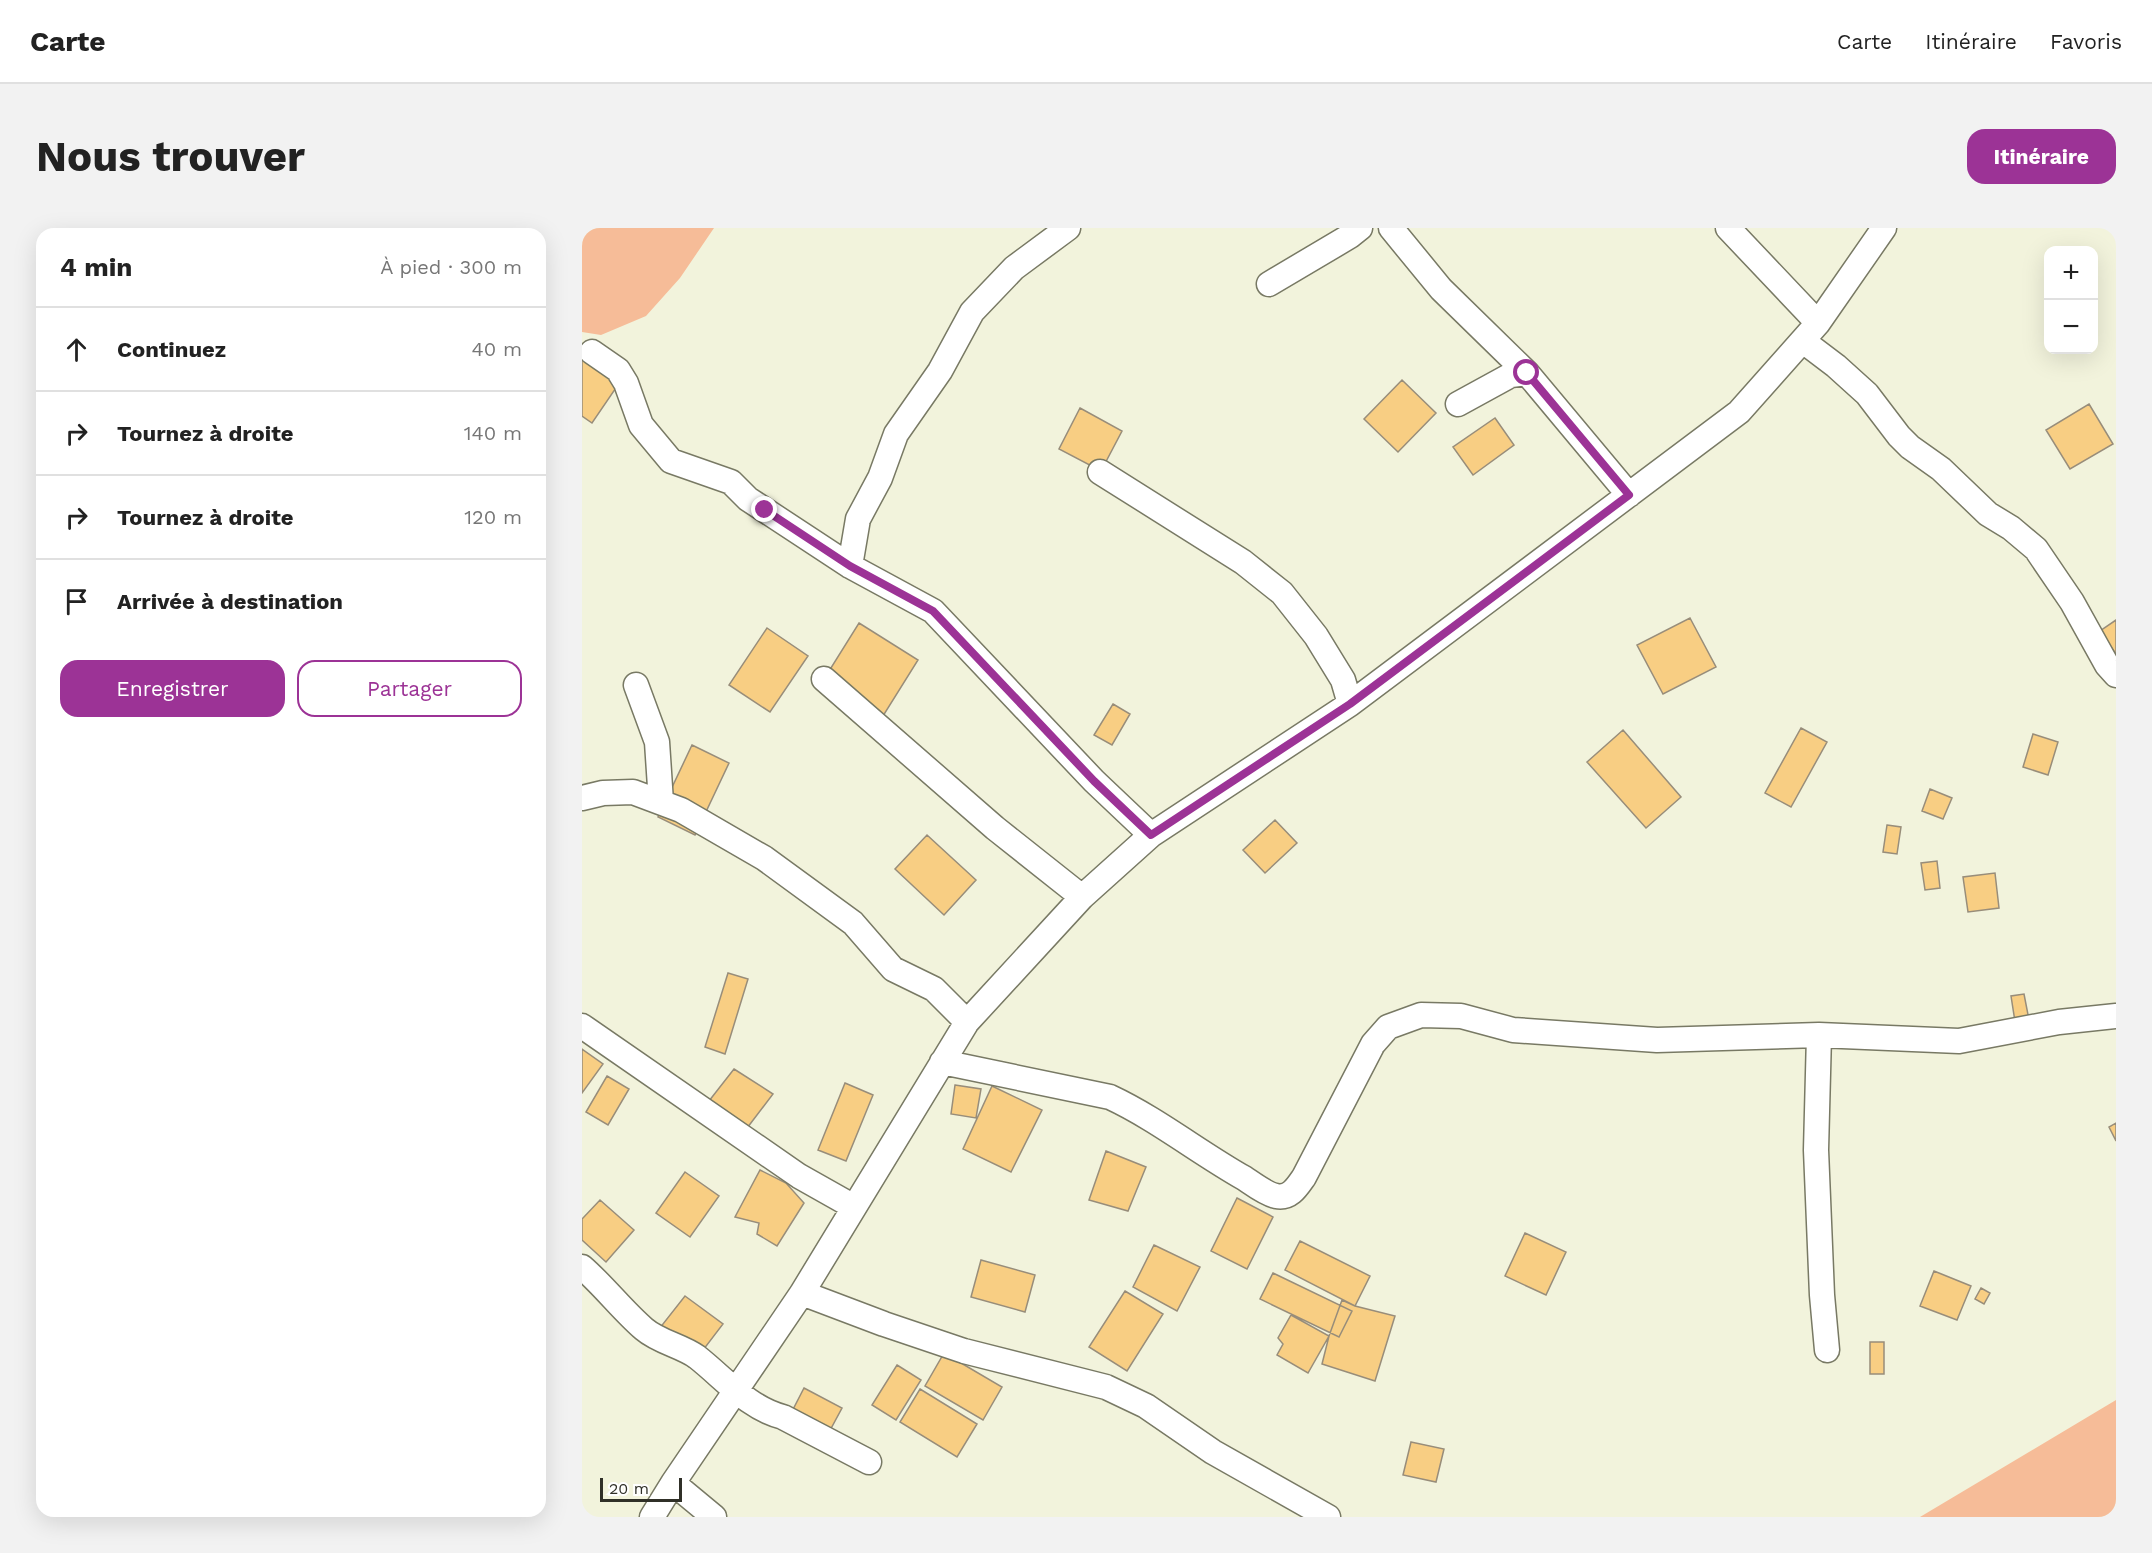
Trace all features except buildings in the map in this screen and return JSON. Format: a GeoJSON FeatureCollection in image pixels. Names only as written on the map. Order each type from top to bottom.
{"type":"FeatureCollection","features":[{"type":"Feature","properties":{"kind":"street"},"geometry":{"type":"LineString","coordinates":[[850,566],[858,519],[880,478],[896,434],[940,371],[972,312],[1014,268],[1068,228]]}},
{"type":"Feature","properties":{"kind":"street"},"geometry":{"type":"LineString","coordinates":[[1269,284],[1360,228]]}},
{"type":"Feature","properties":{"kind":"street"},"geometry":{"type":"LineString","coordinates":[[1391,228],[1441,289],[1527,373],[1629,495]]}},
{"type":"Feature","properties":{"kind":"street"},"geometry":{"type":"LineString","coordinates":[[1728,228],[1836,366],[1867,394],[1899,436],[1941,470],[1988,514],[2011,528],[2036,549],[2072,602],[2107,665],[2116,675]]}},
{"type":"Feature","properties":{"kind":"street"},"geometry":{"type":"LineString","coordinates":[[652,1517],[802,1293],[968,1022],[1082,897],[1151,835],[1350,704],[1739,412],[1811,332],[1884,228]]}},
{"type":"Feature","properties":{"kind":"street"},"geometry":{"type":"LineString","coordinates":[[592,352],[618,369],[626,382],[641,425],[671,461],[731,482],[748,499],[850,566],[933,611],[1094,781],[1151,835]]}},
{"type":"Feature","properties":{"kind":"street"},"geometry":{"type":"LineString","coordinates":[[1458,404],[1511,375],[1527,373]]}},
{"type":"Feature","properties":{"kind":"street"},"geometry":{"type":"LineString","coordinates":[[1100,472],[1243,562],[1281,593],[1316,636],[1343,680],[1350,704]]}},
{"type":"Feature","properties":{"kind":"street"},"geometry":{"type":"LineString","coordinates":[[824,680],[995,828],[1082,897]]}},
{"type":"Feature","properties":{"kind":"street"},"geometry":{"type":"LineString","coordinates":[[636,685],[657,742],[661,802]]}},
{"type":"Feature","properties":{"kind":"street"},"geometry":{"type":"LineString","coordinates":[[582,782],[591,784],[593,796],[633,792],[681,810],[764,858],[853,923],[893,969],[934,989],[968,1022]]}},
{"type":"Feature","properties":{"kind":"street"},"geometry":{"type":"LineString","coordinates":[[942,1062],[1110,1097],[1135,1108],[1224,1167],[1276,1196],[1287,1196],[1294,1191],[1304,1177],[1373,1044],[1388,1027],[1421,1015],[1461,1016],[1513,1030],[1657,1040],[1819,1035],[1959,1041],[2059,1022],[2116,1016]]}},
{"type":"Feature","properties":{"kind":"street"},"geometry":{"type":"LineString","coordinates":[[582,1026],[799,1176],[854,1207]]}},
{"type":"Feature","properties":{"kind":"street"},"geometry":{"type":"LineString","coordinates":[[1819,1035],[1816,1150],[1822,1295],[1827,1350]]}},
{"type":"Feature","properties":{"kind":"street"},"geometry":{"type":"LineString","coordinates":[[582,1267],[645,1331],[694,1355],[736,1391],[768,1413],[783,1417],[869,1462]]}},
{"type":"Feature","properties":{"kind":"street"},"geometry":{"type":"LineString","coordinates":[[802,1293],[964,1351],[1106,1387],[1146,1406],[1213,1452],[1328,1517]]}},
{"type":"Feature","properties":{"kind":"street"},"geometry":{"type":"LineString","coordinates":[[673,1483],[714,1517]]}},
{"type":"Feature","properties":{"kind":"shaded area"},"geometry":{"type":"Polygon","coordinates":[[[582,228],[714,228],[680,278],[646,316],[601,335],[582,332],[582,228]]]}},
{"type":"Feature","properties":{"kind":"shaded area"},"geometry":{"type":"Polygon","coordinates":[[[2116,1400],[2116,1517],[1920,1517],[2116,1400]]]}},
{"type":"Feature","properties":{"kind":"route"},"geometry":{"type":"LineString","coordinates":[[765,510],[850,566],[933,611],[1094,781],[1151,835],[1350,704],[1629,495],[1527,373]]}}]}
